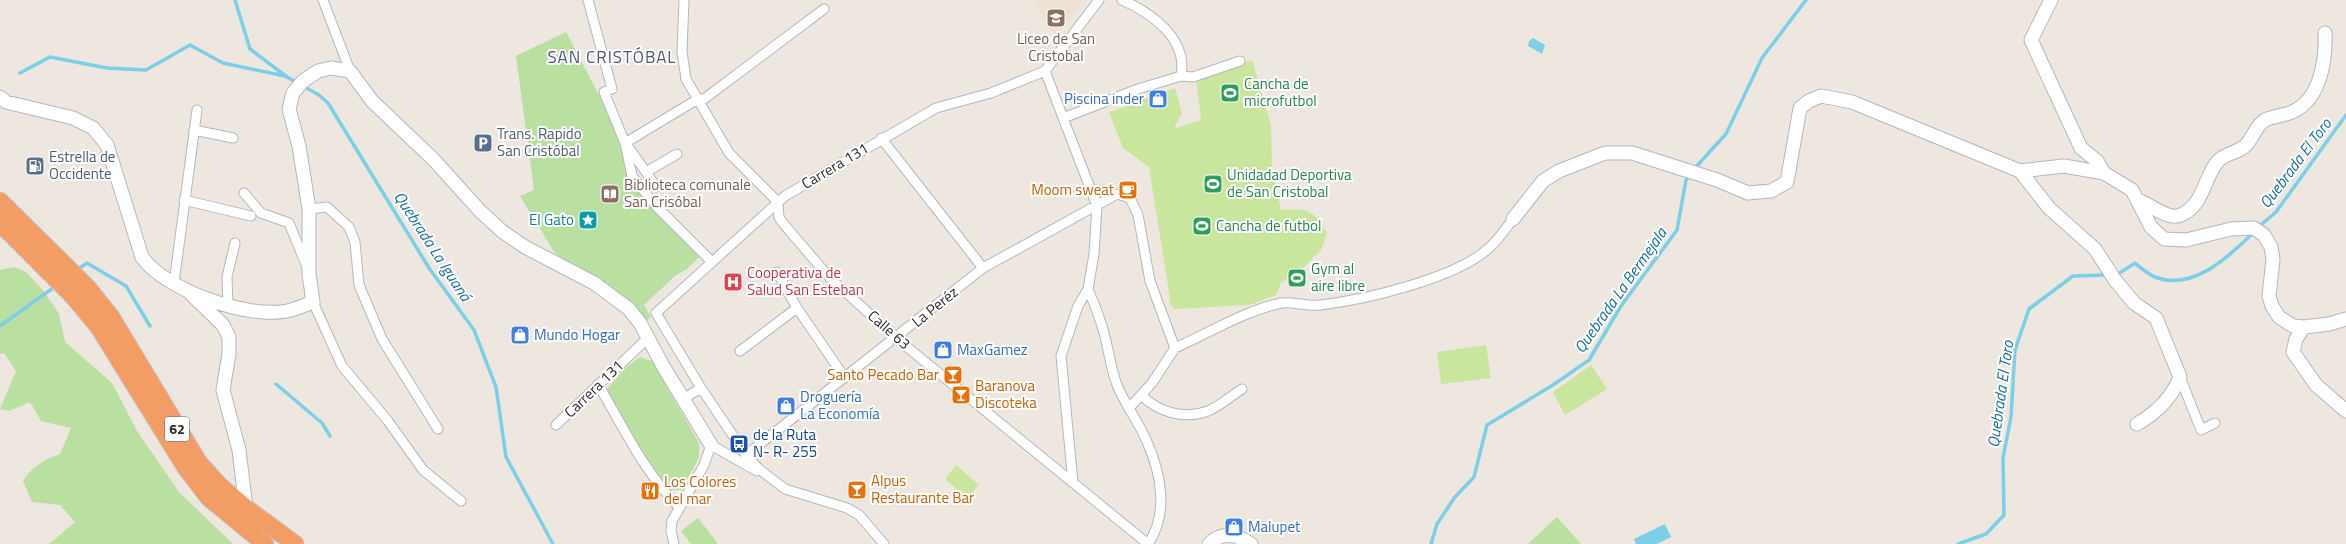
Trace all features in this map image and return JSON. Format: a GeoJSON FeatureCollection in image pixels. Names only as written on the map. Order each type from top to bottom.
{"type":"FeatureCollection","features":[{"type":"Feature","properties":{"kind":"highway","name":"62"},"geometry":{"type":"LineString","coordinates":[[0,201],[43,253],[73,296],[98,326],[186,468],[209,498],[265,544]]}},
{"type":"Feature","properties":{"kind":"highway","name":"62"},"geometry":{"type":"LineString","coordinates":[[0,223],[43,253],[88,288],[111,317],[199,463],[220,486],[246,508],[295,544]]}},
{"type":"Feature","properties":{"kind":"street"},"geometry":{"type":"LineString","coordinates":[[323,0],[350,71],[372,101],[434,160],[480,211],[503,232],[525,248],[594,283],[629,309],[648,338],[711,445],[785,489],[847,508],[859,515],[884,544]]}},
{"type":"Feature","properties":{"kind":"street"},"geometry":{"type":"LineString","coordinates":[[588,0],[612,89],[604,92],[625,143],[632,176],[656,206],[712,262]]}},
{"type":"Feature","properties":{"kind":"street"},"geometry":{"type":"LineString","coordinates":[[684,0],[682,52],[686,78],[729,153],[778,202]]}},
{"type":"Feature","properties":{"kind":"street"},"geometry":{"type":"LineString","coordinates":[[1073,483],[1061,356],[1078,306],[1088,289],[1094,254],[1097,206],[1062,118],[1046,71],[1099,0]]}},
{"type":"Feature","properties":{"kind":"street"},"geometry":{"type":"LineString","coordinates":[[1122,0],[1149,14],[1168,30],[1178,49],[1183,66],[1181,76]]}},
{"type":"Feature","properties":{"kind":"street"},"geometry":{"type":"LineString","coordinates":[[2051,0],[2031,40],[2081,148],[2097,161],[2104,173]]}},
{"type":"Feature","properties":{"kind":"street"},"geometry":{"type":"LineString","coordinates":[[625,143],[698,99],[704,99],[824,9]]}},
{"type":"Feature","properties":{"kind":"street"},"geometry":{"type":"LineString","coordinates":[[2137,200],[2146,202],[2162,212],[2174,216],[2187,212],[2204,190],[2218,161],[2245,146],[2256,128],[2265,120],[2295,111],[2306,102],[2314,90],[2321,72],[2325,49],[2325,33]]}},
{"type":"Feature","properties":{"kind":"street"},"geometry":{"type":"LineString","coordinates":[[1062,118],[1138,89],[1181,76],[1192,77],[1240,61]]}},
{"type":"Feature","properties":{"kind":"street"},"geometry":{"type":"LineString","coordinates":[[350,71],[331,68],[318,71],[303,81],[293,94],[289,109],[299,146],[309,209],[309,274],[313,302],[342,366],[388,421],[423,470],[461,501]]}},
{"type":"Feature","properties":{"kind":"street","name":"Carrera 131"},"geometry":{"type":"LineString","coordinates":[[701,388],[656,313],[778,202],[881,138],[936,108],[991,92],[1046,71]]}},
{"type":"Feature","properties":{"kind":"street"},"geometry":{"type":"LineString","coordinates":[[1129,408],[1142,396],[1175,348],[1255,311],[1282,303],[1318,306],[1359,299],[1392,292],[1457,269],[1490,248],[1543,181],[1559,171],[1605,153],[1632,153],[1717,180],[1748,194],[1770,191],[1787,182],[1800,108],[1809,100],[1821,96],[1852,102],[2020,170],[2064,166],[2104,173],[2132,190],[2151,227],[2164,239],[2186,240],[2231,229],[2254,228],[2264,235],[2271,247],[2273,259],[2269,288],[2272,306],[2279,317],[2293,326],[2304,327],[2346,320]]}},
{"type":"Feature","properties":{"kind":"street"},"geometry":{"type":"LineString","coordinates":[[0,97],[6,102],[73,118],[93,128],[107,144],[142,257],[147,266],[191,294],[223,325],[229,337],[229,354],[224,390],[239,450],[246,508]]}},
{"type":"Feature","properties":{"kind":"street"},"geometry":{"type":"LineString","coordinates":[[174,283],[197,110]]}},
{"type":"Feature","properties":{"kind":"street"},"geometry":{"type":"LineString","coordinates":[[194,130],[233,138]]}},
{"type":"Feature","properties":{"kind":"street"},"geometry":{"type":"LineString","coordinates":[[881,138],[982,268]]}},
{"type":"Feature","properties":{"kind":"street"},"geometry":{"type":"LineString","coordinates":[[625,143],[656,187]]}},
{"type":"Feature","properties":{"kind":"street"},"geometry":{"type":"LineString","coordinates":[[646,172],[677,154]]}},
{"type":"Feature","properties":{"kind":"street"},"geometry":{"type":"LineString","coordinates":[[2020,170],[2048,208],[2095,249],[2115,280],[2134,303],[2156,318],[2201,430],[2214,423]]}},
{"type":"Feature","properties":{"kind":"street"},"geometry":{"type":"LineString","coordinates":[[244,193],[261,213],[288,223],[309,274]]}},
{"type":"Feature","properties":{"kind":"street","name":"La Peréz"},"geometry":{"type":"LineString","coordinates":[[746,455],[896,338],[982,268],[1117,194],[1130,198],[1138,215],[1150,281],[1175,348]]}},
{"type":"Feature","properties":{"kind":"street"},"geometry":{"type":"LineString","coordinates":[[184,200],[251,216]]}},
{"type":"Feature","properties":{"kind":"street","name":"Calle 63"},"geometry":{"type":"LineString","coordinates":[[778,202],[779,217],[799,244],[829,277],[896,338],[1148,544]]}},
{"type":"Feature","properties":{"kind":"street"},"geometry":{"type":"LineString","coordinates":[[309,209],[326,207],[349,227],[355,242],[359,285],[382,339],[438,429]]}},
{"type":"Feature","properties":{"kind":"street"},"geometry":{"type":"LineString","coordinates":[[228,305],[227,277],[235,244]]}},
{"type":"Feature","properties":{"kind":"street"},"geometry":{"type":"LineString","coordinates":[[777,272],[797,308],[845,378]]}},
{"type":"Feature","properties":{"kind":"street"},"geometry":{"type":"LineString","coordinates":[[1088,289],[1101,321],[1117,385],[1147,441],[1157,469],[1161,496],[1159,518],[1155,533],[1148,544]]}},
{"type":"Feature","properties":{"kind":"street"},"geometry":{"type":"LineString","coordinates":[[191,294],[258,312],[287,311],[313,302]]}},
{"type":"Feature","properties":{"kind":"street"},"geometry":{"type":"LineString","coordinates":[[740,351],[797,308]]}},
{"type":"Feature","properties":{"kind":"street"},"geometry":{"type":"LineString","coordinates":[[2304,327],[2296,340],[2293,352],[2316,385],[2346,411]]}},
{"type":"Feature","properties":{"kind":"street","name":"Carrera 131"},"geometry":{"type":"LineString","coordinates":[[556,425],[648,338]]}},
{"type":"Feature","properties":{"kind":"street"},"geometry":{"type":"LineString","coordinates":[[2137,424],[2154,414],[2170,395],[2180,377]]}},
{"type":"Feature","properties":{"kind":"street"},"geometry":{"type":"LineString","coordinates":[[598,384],[661,489],[679,507]]}},
{"type":"Feature","properties":{"kind":"street"},"geometry":{"type":"LineString","coordinates":[[683,399],[701,388],[746,455],[770,479]]}},
{"type":"Feature","properties":{"kind":"street"},"geometry":{"type":"LineString","coordinates":[[1142,396],[1154,407],[1167,412],[1186,414],[1207,411],[1242,389]]}},
{"type":"Feature","properties":{"kind":"street"},"geometry":{"type":"LineString","coordinates":[[674,544],[671,531],[672,521],[704,465],[711,445]]}},
{"type":"Feature","properties":{"kind":"street"},"geometry":{"type":"LineString","coordinates":[[1209,544],[1218,537],[1230,535],[1241,537],[1251,544]]}},
{"type":"Feature","properties":{"kind":"shaded area","name":"Liceo de San Cristobal"},"geometry":{"type":"Polygon","coordinates":[[[1033,0],[1083,0],[1055,37],[1033,0]]]}},
{"type":"Feature","properties":{"kind":"green space"},"geometry":{"type":"Polygon","coordinates":[[[566,32],[621,137],[630,176],[700,256],[687,269],[676,275],[644,305],[651,317],[638,327],[611,293],[591,282],[555,253],[520,196],[534,190],[516,56],[566,32]]]}},
{"type":"Feature","properties":{"kind":"green space","name":"Unidadad Deportiva de San Cristobal"},"geometry":{"type":"Polygon","coordinates":[[[1252,60],[1271,125],[1272,169],[1281,210],[1303,210],[1313,214],[1327,233],[1321,250],[1304,267],[1281,283],[1276,295],[1250,305],[1174,309],[1171,305],[1149,167],[1123,148],[1109,112],[1175,88],[1182,113],[1174,129],[1201,120],[1196,78],[1252,60]]]}},
{"type":"Feature","properties":{"kind":"green space"},"geometry":{"type":"Polygon","coordinates":[[[14,267],[26,272],[43,290],[59,314],[65,342],[112,383],[137,431],[179,492],[233,544],[49,544],[75,522],[60,505],[32,502],[23,481],[39,464],[60,454],[71,428],[41,421],[30,402],[9,411],[0,409],[16,371],[4,353],[0,354],[0,270],[14,267]]]}},
{"type":"Feature","properties":{"kind":"green space"},"geometry":{"type":"Polygon","coordinates":[[[1486,345],[1491,378],[1441,384],[1437,352],[1486,345]]]}},
{"type":"Feature","properties":{"kind":"green space"},"geometry":{"type":"Polygon","coordinates":[[[640,357],[652,361],[699,443],[699,458],[681,490],[665,490],[604,393],[625,368],[640,357]]]}},
{"type":"Feature","properties":{"kind":"green space"},"geometry":{"type":"Polygon","coordinates":[[[1591,365],[1607,389],[1565,415],[1553,392],[1591,365]]]}},
{"type":"Feature","properties":{"kind":"green space"},"geometry":{"type":"Polygon","coordinates":[[[956,465],[979,485],[967,498],[945,479],[956,465]]]}},
{"type":"Feature","properties":{"kind":"green space"},"geometry":{"type":"Polygon","coordinates":[[[1557,517],[1581,544],[1528,544],[1557,517]]]}},
{"type":"Feature","properties":{"kind":"green space"},"geometry":{"type":"Polygon","coordinates":[[[698,518],[718,544],[691,544],[681,531],[698,518]]]}},
{"type":"Feature","properties":{"kind":"water"},"geometry":{"type":"Polygon","coordinates":[[[1533,38],[1545,45],[1542,54],[1528,46],[1529,41],[1533,38]]]}},
{"type":"Feature","properties":{"kind":"water"},"geometry":{"type":"Polygon","coordinates":[[[1665,524],[1671,537],[1657,544],[1636,544],[1634,539],[1665,524]]]}},
{"type":"Feature","properties":{"kind":"waterway","name":"Quebrada La Iguaná"},"geometry":{"type":"LineString","coordinates":[[235,0],[250,49],[287,77],[319,95],[328,103],[429,268],[474,330],[496,387],[506,457],[553,544]]}},
{"type":"Feature","properties":{"kind":"waterway","name":"Quebrada La Bermejala"},"geometry":{"type":"LineString","coordinates":[[1694,169],[1726,134],[1762,58],[1806,0]]}},
{"type":"Feature","properties":{"kind":"waterway"},"geometry":{"type":"LineString","coordinates":[[20,73],[50,57],[107,68],[146,70],[190,45],[223,63],[285,76]]}},
{"type":"Feature","properties":{"kind":"waterway","name":"Quebrada El Toro"},"geometry":{"type":"LineString","coordinates":[[2262,224],[2276,212],[2346,115]]}},
{"type":"Feature","properties":{"kind":"waterway","name":"Quebrada La Bermejala"},"geometry":{"type":"LineString","coordinates":[[1431,544],[1437,524],[1455,497],[1474,477],[1487,425],[1553,385],[1589,360],[1621,306],[1677,230],[1686,180],[1689,176]]}},
{"type":"Feature","properties":{"kind":"waterway","name":"Quebrada El Toro"},"geometry":{"type":"LineString","coordinates":[[2118,274],[2135,263],[2152,276],[2169,280],[2182,280],[2195,276],[2219,263],[2250,236]]}},
{"type":"Feature","properties":{"kind":"waterway"},"geometry":{"type":"LineString","coordinates":[[77,270],[87,263],[126,286],[150,326]]}},
{"type":"Feature","properties":{"kind":"waterway","name":"Quebrada El Toro"},"geometry":{"type":"LineString","coordinates":[[1958,544],[1986,534],[2004,515],[2003,458],[2011,417],[2015,350],[2029,309],[2073,276],[2106,275]]}},
{"type":"Feature","properties":{"kind":"waterway"},"geometry":{"type":"LineString","coordinates":[[0,326],[56,286]]}},
{"type":"Feature","properties":{"kind":"waterway"},"geometry":{"type":"LineString","coordinates":[[276,384],[322,423],[330,436]]}},
{"type":"Feature","properties":{"kind":"place","name":"Liceo de San Cristobal"},"geometry":{"type":"Point","coordinates":[1056,18]}},
{"type":"Feature","properties":{"kind":"place","name":"Cancha de microfutbol"},"geometry":{"type":"Point","coordinates":[1230,93]}},
{"type":"Feature","properties":{"kind":"place","name":"Piscina inder"},"geometry":{"type":"Point","coordinates":[1158,99]}},
{"type":"Feature","properties":{"kind":"place","name":"Trans. Rapido San Cristóbal"},"geometry":{"type":"Point","coordinates":[483,143]}},
{"type":"Feature","properties":{"kind":"place","name":"Estrella de Occidente"},"geometry":{"type":"Point","coordinates":[35,166]}},
{"type":"Feature","properties":{"kind":"place","name":"Unidadad Deportiva de San Cristobal"},"geometry":{"type":"Point","coordinates":[1213,184]}},
{"type":"Feature","properties":{"kind":"place","name":"Moom sweat"},"geometry":{"type":"Point","coordinates":[1128,190]}},
{"type":"Feature","properties":{"kind":"place","name":"Biblioteca comunale San Crisóbal"},"geometry":{"type":"Point","coordinates":[610,194]}},
{"type":"Feature","properties":{"kind":"place","name":"El Gato"},"geometry":{"type":"Point","coordinates":[588,220]}},
{"type":"Feature","properties":{"kind":"place","name":"Cancha de futbol"},"geometry":{"type":"Point","coordinates":[1202,226]}},
{"type":"Feature","properties":{"kind":"place","name":"Gym al aire libre"},"geometry":{"type":"Point","coordinates":[1297,278]}},
{"type":"Feature","properties":{"kind":"place","name":"Cooperativa de Salud San Esteban"},"geometry":{"type":"Point","coordinates":[733,282]}},
{"type":"Feature","properties":{"kind":"place","name":"Mundo Hogar"},"geometry":{"type":"Point","coordinates":[520,335]}},
{"type":"Feature","properties":{"kind":"place","name":"MaxGamez"},"geometry":{"type":"Point","coordinates":[943,350]}},
{"type":"Feature","properties":{"kind":"place","name":"Santo Pecado Bar"},"geometry":{"type":"Point","coordinates":[953,375]}},
{"type":"Feature","properties":{"kind":"place","name":"Baranova Discoteka"},"geometry":{"type":"Point","coordinates":[961,395]}},
{"type":"Feature","properties":{"kind":"place","name":"Droguería La Economía"},"geometry":{"type":"Point","coordinates":[786,406]}},
{"type":"Feature","properties":{"kind":"place","name":"de la Ruta N- R- 255"},"geometry":{"type":"Point","coordinates":[739,444]}},
{"type":"Feature","properties":{"kind":"place","name":"Alpus Restaurante Bar"},"geometry":{"type":"Point","coordinates":[857,490]}},
{"type":"Feature","properties":{"kind":"place","name":"Los Colores del mar"},"geometry":{"type":"Point","coordinates":[650,491]}},
{"type":"Feature","properties":{"kind":"place","name":"Malupet"},"geometry":{"type":"Point","coordinates":[1234,527]}},
{"type":"Feature","properties":{"kind":"district","name":"SAN CRISTÓBAL"},"geometry":{"type":"Point","coordinates":[612,57]}}]}
